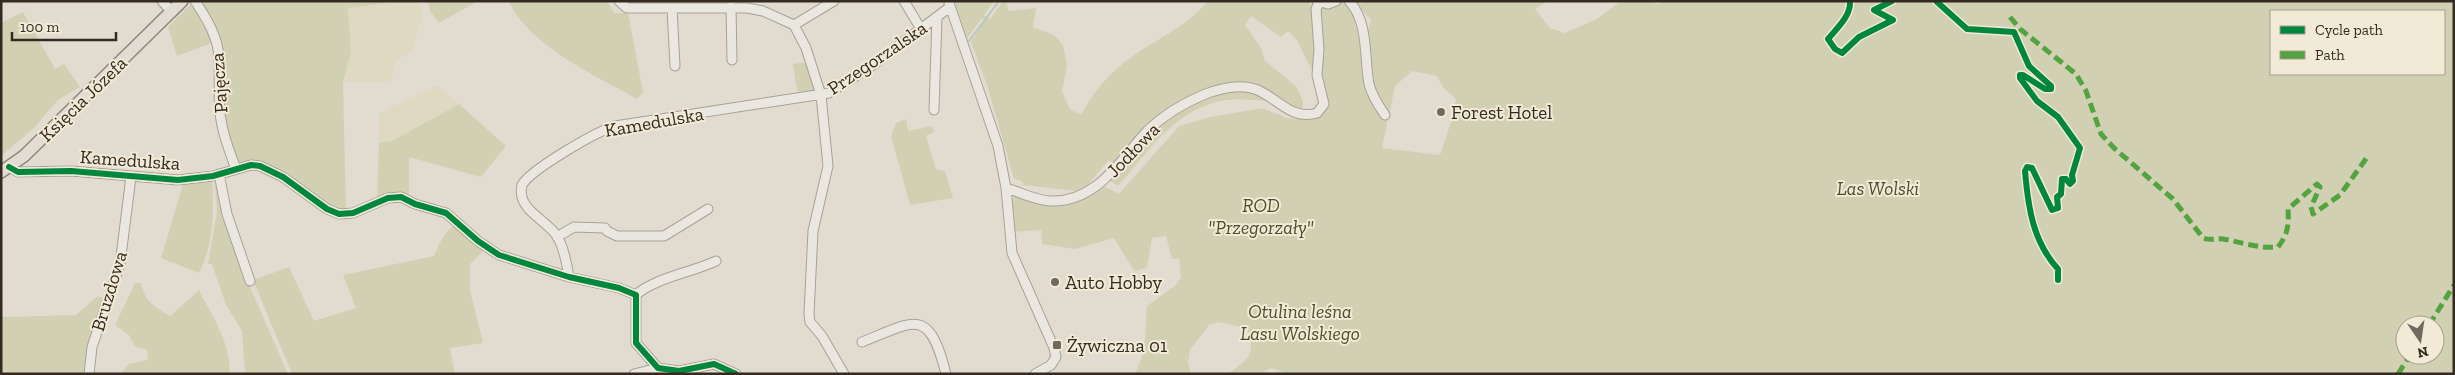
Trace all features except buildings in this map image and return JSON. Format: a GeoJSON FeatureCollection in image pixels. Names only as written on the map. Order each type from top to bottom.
{"type":"FeatureCollection","features":[{"type":"Feature","properties":{"kind":"main road","name":"Księcia Józefa"},"geometry":{"type":"LineString","coordinates":[[5,170],[182,1]]}},
{"type":"Feature","properties":{"kind":"street"},"geometry":{"type":"LineString","coordinates":[[162,1],[172,12]]}},
{"type":"Feature","properties":{"kind":"street","name":"Pajęcza"},"geometry":{"type":"LineString","coordinates":[[195,1],[212,28],[216,42],[219,57],[220,112],[223,132],[241,168]]}},
{"type":"Feature","properties":{"kind":"street"},"geometry":{"type":"LineString","coordinates":[[619,1],[627,8],[731,7],[763,10],[794,25],[806,48],[821,95]]}},
{"type":"Feature","properties":{"kind":"street"},"geometry":{"type":"LineString","coordinates":[[794,25],[834,1]]}},
{"type":"Feature","properties":{"kind":"street"},"geometry":{"type":"LineString","coordinates":[[904,1],[920,30]]}},
{"type":"Feature","properties":{"kind":"street","name":"Jodłowa"},"geometry":{"type":"LineString","coordinates":[[1006,188],[1045,200],[1066,200],[1082,196],[1108,177],[1154,125],[1193,100],[1223,89],[1254,89],[1298,114],[1317,113],[1324,104],[1317,74],[1319,49],[1316,9],[1318,2],[1328,4],[1336,1]]}},
{"type":"Feature","properties":{"kind":"street"},"geometry":{"type":"LineString","coordinates":[[1349,1],[1355,7],[1364,37],[1369,83],[1375,100],[1385,115]]}},
{"type":"Feature","properties":{"kind":"street"},"geometry":{"type":"LineString","coordinates":[[949,4],[998,146],[1006,188],[1012,253],[1039,309],[1056,358],[1051,365],[1035,374]]}},
{"type":"Feature","properties":{"kind":"street","name":"Przegorzalska"},"geometry":{"type":"LineString","coordinates":[[844,374],[822,336],[810,322],[808,304],[813,231],[828,166],[821,95],[840,88],[937,18],[949,4]]}},
{"type":"Feature","properties":{"kind":"street"},"geometry":{"type":"LineString","coordinates":[[731,7],[732,60]]}},
{"type":"Feature","properties":{"kind":"street"},"geometry":{"type":"LineString","coordinates":[[672,8],[675,66]]}},
{"type":"Feature","properties":{"kind":"street"},"geometry":{"type":"LineString","coordinates":[[934,110],[937,18]]}},
{"type":"Feature","properties":{"kind":"street","name":"Kamedulska"},"geometry":{"type":"LineString","coordinates":[[569,277],[557,237],[524,204],[522,196],[522,186],[545,166],[595,132],[615,126],[821,95]]}},
{"type":"Feature","properties":{"kind":"street","name":"Kamedulska"},"geometry":{"type":"LineString","coordinates":[[5,170],[18,172],[70,171],[178,180],[260,166],[283,177],[327,209],[339,214],[353,213],[388,198],[401,197],[415,204],[446,213],[478,241],[498,255],[569,277]]}},
{"type":"Feature","properties":{"kind":"street"},"geometry":{"type":"LineString","coordinates":[[219,174],[228,214],[250,281]]}},
{"type":"Feature","properties":{"kind":"street","name":"Bruzdowa"},"geometry":{"type":"LineString","coordinates":[[89,374],[92,348],[117,277],[124,244],[131,177]]}},
{"type":"Feature","properties":{"kind":"street"},"geometry":{"type":"LineString","coordinates":[[557,237],[574,227],[605,228],[617,236],[664,236],[708,209]]}},
{"type":"Feature","properties":{"kind":"street"},"geometry":{"type":"LineString","coordinates":[[636,295],[650,284],[694,271],[716,261]]}},
{"type":"Feature","properties":{"kind":"street"},"geometry":{"type":"LineString","coordinates":[[569,277],[619,288],[636,295]]}},
{"type":"Feature","properties":{"kind":"street"},"geometry":{"type":"LineString","coordinates":[[636,295],[636,343],[658,368]]}},
{"type":"Feature","properties":{"kind":"street"},"geometry":{"type":"LineString","coordinates":[[862,342],[912,322],[922,324],[929,330],[946,374]]}},
{"type":"Feature","properties":{"kind":"street"},"geometry":{"type":"LineString","coordinates":[[634,374],[658,368],[680,370],[714,364],[736,374]]}},
{"type":"Feature","properties":{"kind":"shaded area"},"geometry":{"type":"Polygon","coordinates":[[[419,1],[423,13],[413,50],[397,60],[392,72],[393,81],[343,82],[351,52],[348,8],[419,1]]]}},
{"type":"Feature","properties":{"kind":"shaded area"},"geometry":{"type":"Polygon","coordinates":[[[437,85],[459,104],[392,141],[379,143],[379,113],[437,85]]]}},
{"type":"Feature","properties":{"kind":"green space"},"geometry":{"type":"Polygon","coordinates":[[[202,1],[404,1],[348,8],[351,52],[343,82],[346,212],[315,198],[257,163],[239,164],[227,138],[223,114],[220,40],[202,1]]]}},
{"type":"Feature","properties":{"kind":"green space"},"geometry":{"type":"Polygon","coordinates":[[[428,1],[478,1],[439,23],[430,11],[428,1]]]}},
{"type":"Feature","properties":{"kind":"green space"},"geometry":{"type":"Polygon","coordinates":[[[508,1],[607,1],[614,13],[628,13],[643,92],[637,99],[565,58],[532,33],[508,1]]]}},
{"type":"Feature","properties":{"kind":"green space","name":"Las Wolski"},"geometry":{"type":"Polygon","coordinates":[[[954,1],[994,1],[984,15],[990,19],[1003,1],[1007,3],[1008,11],[1036,8],[1033,27],[1054,35],[1063,45],[1067,66],[1062,91],[1070,110],[1082,114],[1098,89],[1120,66],[1183,24],[1208,1],[1308,1],[1310,4],[1327,8],[1339,2],[1350,6],[1358,34],[1368,32],[1371,19],[1351,1],[1549,1],[1535,9],[1550,28],[1565,33],[1597,19],[1621,1],[1652,1],[1657,5],[1663,1],[2454,1],[2454,374],[1287,374],[1272,368],[1258,374],[1228,374],[1249,356],[1251,350],[1250,337],[1247,328],[1218,322],[1209,325],[1190,350],[1188,362],[1191,374],[1134,374],[1143,351],[1147,306],[1176,285],[1181,277],[1179,259],[1172,259],[1166,236],[1152,238],[1147,268],[1134,271],[1114,238],[1075,249],[1042,244],[1041,230],[1013,232],[1013,199],[1015,196],[1040,204],[1061,206],[1081,200],[1104,186],[1119,194],[1179,126],[1210,117],[1262,108],[1290,119],[1314,116],[1325,109],[1320,80],[1310,67],[1297,40],[1288,31],[1281,37],[1251,16],[1245,25],[1261,48],[1265,61],[1296,86],[1303,101],[1303,110],[1291,107],[1269,91],[1252,86],[1234,84],[1215,88],[1196,96],[1177,108],[1142,136],[1114,163],[1108,161],[1087,186],[1075,191],[1023,185],[1022,181],[1014,179],[987,85],[971,42],[985,20],[982,18],[967,38],[954,1]],[[1412,71],[1395,86],[1382,148],[1440,155],[1451,122],[1456,99],[1442,86],[1437,76],[1412,71]]]}},
{"type":"Feature","properties":{"kind":"green space"},"geometry":{"type":"Polygon","coordinates":[[[190,5],[198,12],[212,43],[177,56],[168,27],[190,5]]]}},
{"type":"Feature","properties":{"kind":"green space"},"geometry":{"type":"Polygon","coordinates":[[[23,12],[55,69],[64,64],[80,87],[58,100],[34,128],[1,156],[1,23],[23,12]]]}},
{"type":"Feature","properties":{"kind":"green space"},"geometry":{"type":"Polygon","coordinates":[[[808,62],[813,89],[811,92],[797,91],[793,64],[808,62]]]}},
{"type":"Feature","properties":{"kind":"green space"},"geometry":{"type":"Polygon","coordinates":[[[1244,90],[1256,93],[1270,101],[1229,100],[1201,107],[1186,115],[1161,136],[1118,186],[1109,180],[1152,133],[1184,108],[1202,99],[1222,93],[1244,90]]]}},
{"type":"Feature","properties":{"kind":"green space"},"geometry":{"type":"Polygon","coordinates":[[[459,104],[506,146],[481,177],[409,157],[409,197],[377,201],[379,143],[392,141],[459,104]]]}},
{"type":"Feature","properties":{"kind":"green space"},"geometry":{"type":"Polygon","coordinates":[[[906,119],[908,131],[932,126],[934,132],[926,136],[936,169],[945,171],[953,198],[910,205],[891,136],[896,123],[906,119]]]}},
{"type":"Feature","properties":{"kind":"green space"},"geometry":{"type":"Polygon","coordinates":[[[212,179],[212,227],[208,250],[199,273],[161,258],[184,181],[212,179]]]}},
{"type":"Feature","properties":{"kind":"green space"},"geometry":{"type":"Polygon","coordinates":[[[215,185],[218,185],[247,280],[288,374],[245,374],[242,331],[226,305],[212,264],[208,264],[217,212],[215,185]]]}},
{"type":"Feature","properties":{"kind":"green space"},"geometry":{"type":"Polygon","coordinates":[[[458,225],[484,250],[470,264],[470,291],[483,343],[450,348],[455,374],[292,374],[253,280],[289,267],[314,321],[356,308],[343,275],[434,256],[440,242],[449,229],[458,225]]]}},
{"type":"Feature","properties":{"kind":"green space"},"geometry":{"type":"Polygon","coordinates":[[[135,283],[141,283],[148,299],[170,316],[199,290],[224,340],[230,374],[121,374],[128,364],[148,360],[147,349],[135,347],[129,335],[115,325],[135,283]]]}},
{"type":"Feature","properties":{"kind":"green space"},"geometry":{"type":"Polygon","coordinates":[[[96,297],[107,298],[86,356],[85,374],[1,374],[1,317],[76,315],[96,297]]]}},
{"type":"Feature","properties":{"kind":"waterway"},"geometry":{"type":"LineString","coordinates":[[969,41],[999,1]]}},
{"type":"Feature","properties":{"kind":"waterway"},"geometry":{"type":"LineString","coordinates":[[175,17],[184,8]]}},
{"type":"Feature","properties":{"kind":"marked path"},"geometry":{"type":"LineString","coordinates":[[2010,17],[2020,29],[2076,74],[2086,91],[2101,134],[2114,148],[2173,199],[2203,238],[2223,239],[2264,247],[2278,247],[2287,229],[2288,209],[2317,184],[2320,187],[2311,207],[2313,214],[2340,195],[2368,156]]}},
{"type":"Feature","properties":{"kind":"marked path"},"geometry":{"type":"LineString","coordinates":[[2435,315],[2454,285]]}},
{"type":"Feature","properties":{"kind":"marked path"},"geometry":{"type":"LineString","coordinates":[[2398,374],[2404,365]]}},
{"type":"Feature","properties":{"kind":"cycle path"},"geometry":{"type":"LineString","coordinates":[[1850,1],[1846,17],[1828,39],[1835,49],[1842,53],[1859,37],[1893,20],[1874,10],[1892,1]]}},
{"type":"Feature","properties":{"kind":"cycle path"},"geometry":{"type":"LineString","coordinates":[[1936,1],[1967,29],[2014,32],[2029,66],[2051,86],[2051,89],[2045,89],[2023,75],[2020,75],[2020,78],[2037,101],[2058,117],[2080,148],[2072,175],[2073,181],[2070,184],[2066,179],[2062,179],[2061,194],[2057,197],[2058,208],[2052,210],[2032,168],[2027,167],[2025,171],[2033,223],[2037,236],[2058,269],[2058,280]]}},
{"type":"Feature","properties":{"kind":"cycle path"},"geometry":{"type":"LineString","coordinates":[[9,167],[18,172],[71,171],[178,180],[213,176],[251,165],[260,166],[283,177],[327,209],[339,214],[353,213],[388,198],[401,197],[415,204],[446,213],[478,241],[499,255],[569,277],[619,288],[636,295],[636,343],[658,368],[679,371],[714,364],[736,374]]}},
{"type":"Feature","properties":{"kind":"place","name":"Forest Hotel"},"geometry":{"type":"Point","coordinates":[1441,112]}},
{"type":"Feature","properties":{"kind":"place","name":"Auto Hobby"},"geometry":{"type":"Point","coordinates":[1055,282]}},
{"type":"Feature","properties":{"kind":"place","name":"Żywiczna 01"},"geometry":{"type":"Point","coordinates":[1057,345]}},
{"type":"Feature","properties":{"kind":"park label","name":"ROD \"Przegorzały\""},"geometry":{"type":"Point","coordinates":[1261,216]}},
{"type":"Feature","properties":{"kind":"park label","name":"Otulina leśna Lasu Wolskiego"},"geometry":{"type":"Point","coordinates":[1300,322]}}]}
